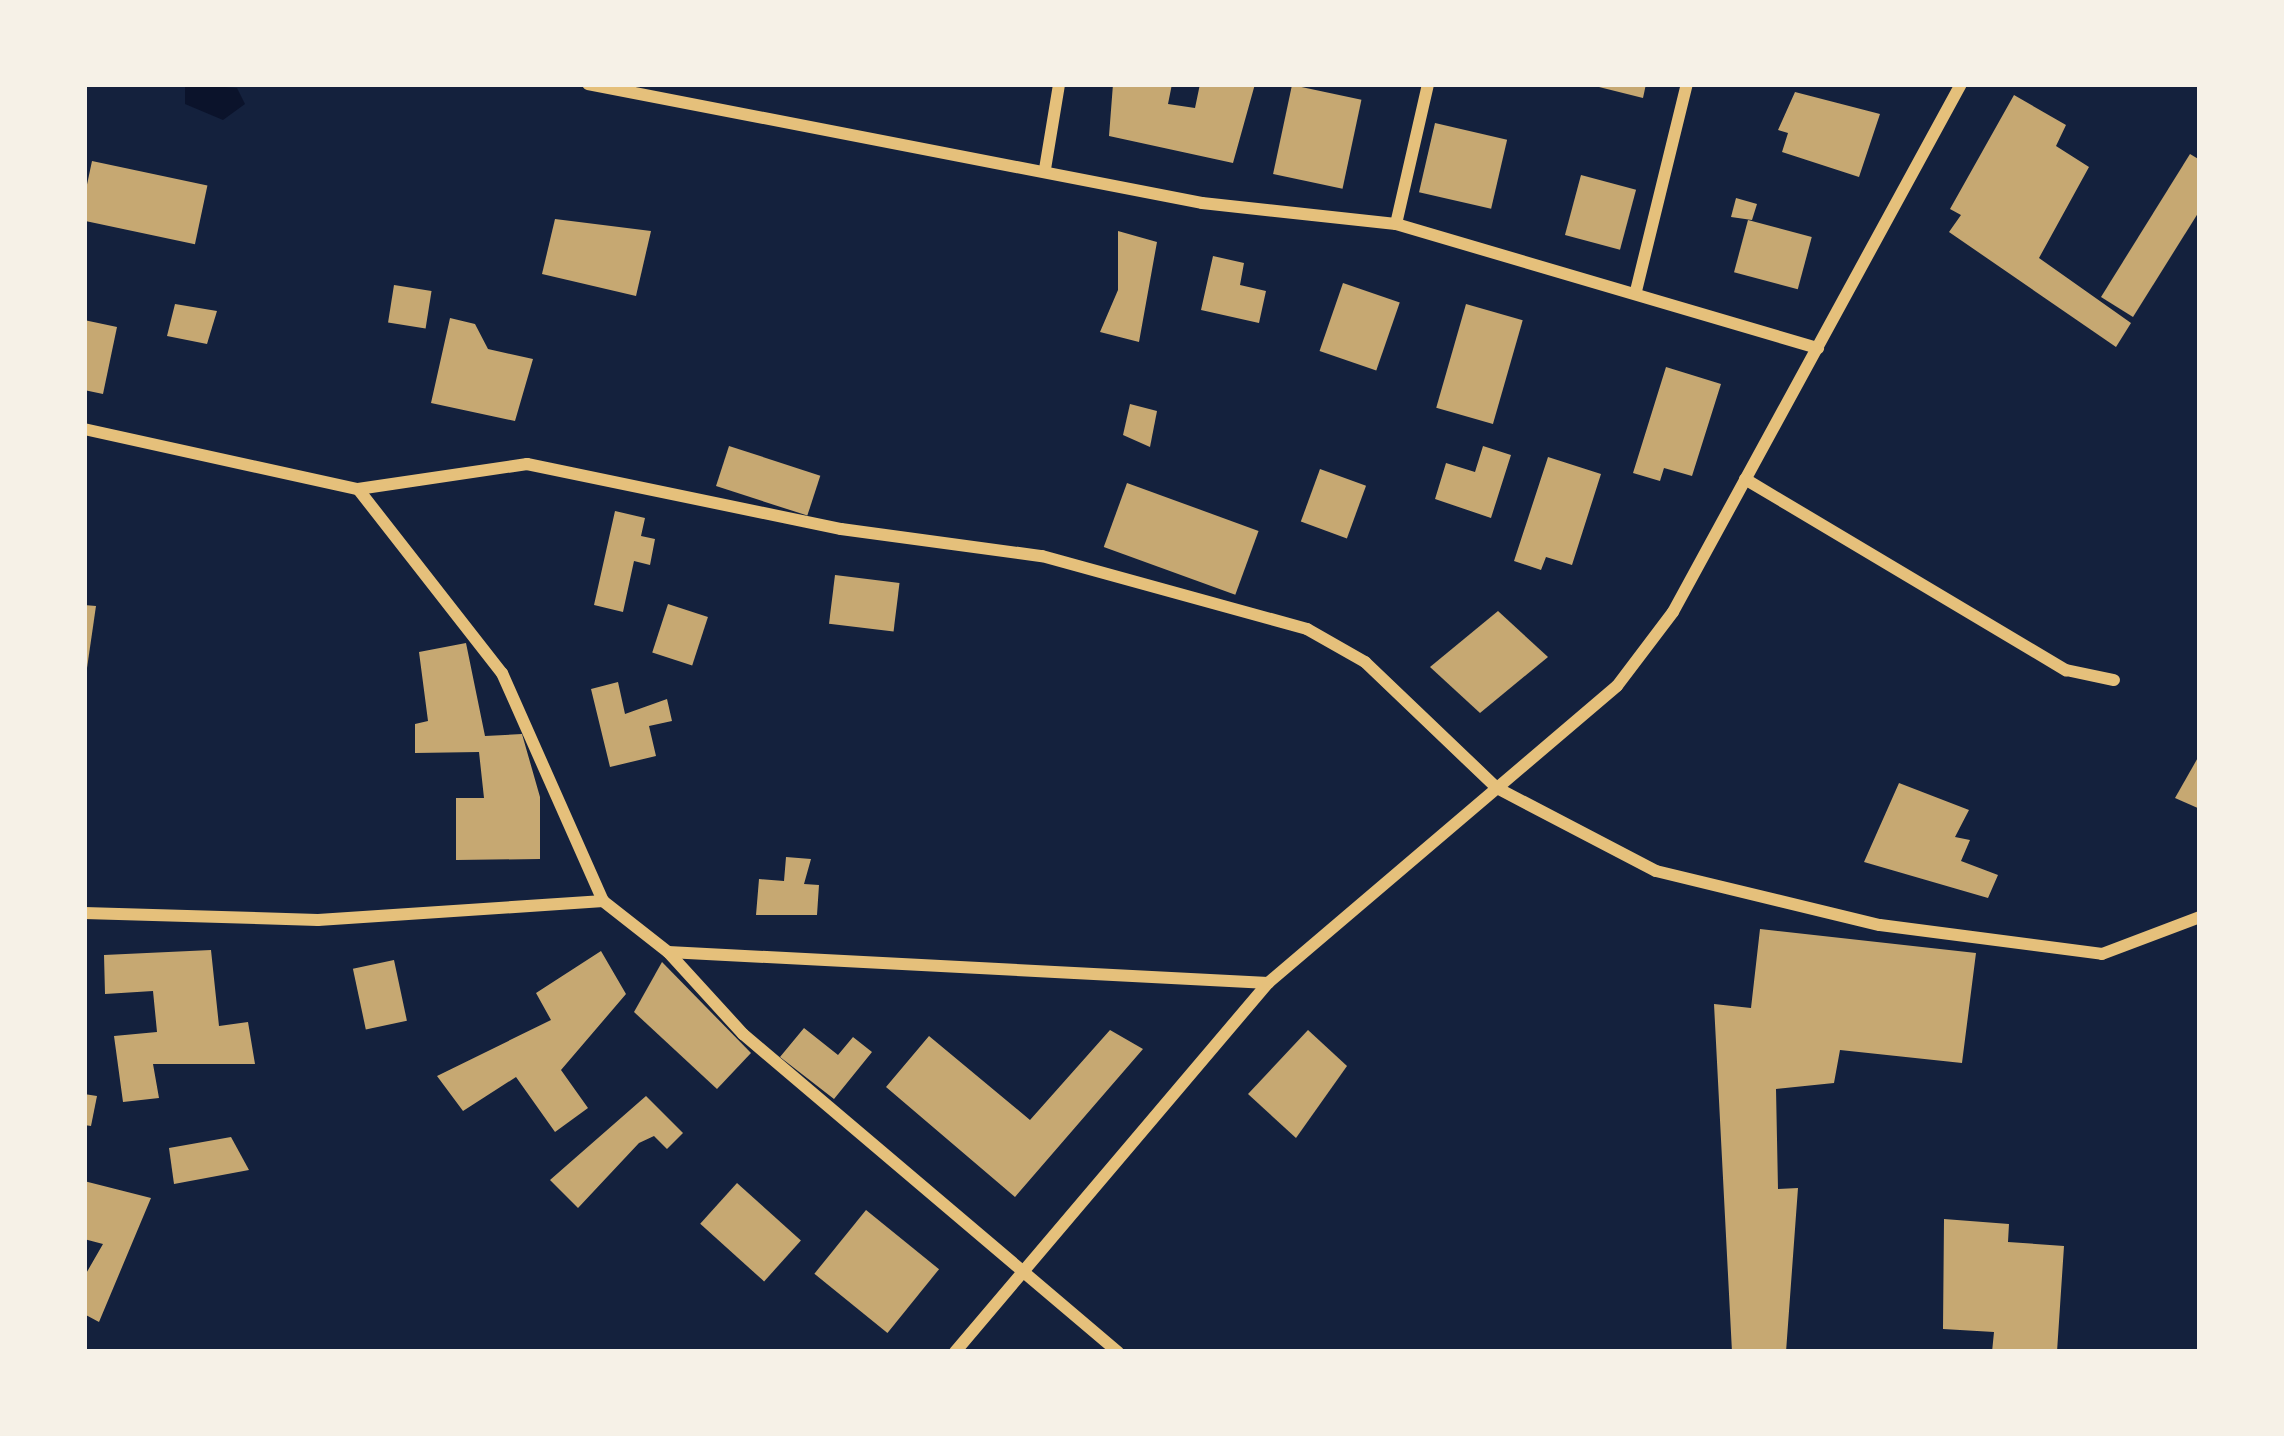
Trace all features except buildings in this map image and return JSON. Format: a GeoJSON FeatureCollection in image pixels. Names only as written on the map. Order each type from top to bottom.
{"type":"FeatureCollection","features":[{"type":"Feature","properties":{"kind":"street"},"geometry":{"type":"LineString","coordinates":[[588,84],[1202,203],[1396,224],[1818,348]]}},
{"type":"Feature","properties":{"kind":"street"},"geometry":{"type":"LineString","coordinates":[[1045,169],[1059,84]]}},
{"type":"Feature","properties":{"kind":"street"},"geometry":{"type":"LineString","coordinates":[[1396,224],[1428,84]]}},
{"type":"Feature","properties":{"kind":"street"},"geometry":{"type":"LineString","coordinates":[[1636,291],[1687,84]]}},
{"type":"Feature","properties":{"kind":"street"},"geometry":{"type":"LineString","coordinates":[[955,1352],[1268,983],[1617,686],[1672,612],[1961,84]]}},
{"type":"Feature","properties":{"kind":"street"},"geometry":{"type":"LineString","coordinates":[[84,429],[358,489],[527,464],[1194,594],[1307,629],[1365,662],[1497,788],[1656,872],[1880,925],[2102,954],[2200,917]]}},
{"type":"Feature","properties":{"kind":"street"},"geometry":{"type":"LineString","coordinates":[[1745,478],[2066,670],[2114,680]]}},
{"type":"Feature","properties":{"kind":"street"},"geometry":{"type":"LineString","coordinates":[[358,489],[502,673],[603,902],[668,952],[761,1049],[1118,1352]]}},
{"type":"Feature","properties":{"kind":"street"},"geometry":{"type":"LineString","coordinates":[[84,913],[318,920],[603,902]]}},
{"type":"Feature","properties":{"kind":"street"},"geometry":{"type":"LineString","coordinates":[[668,952],[1268,983]]}},
{"type":"Feature","properties":{"kind":"water"},"geometry":{"type":"Polygon","coordinates":[[[185,84],[237,88],[245,104],[223,120],[185,104],[185,84]]]}}]}
